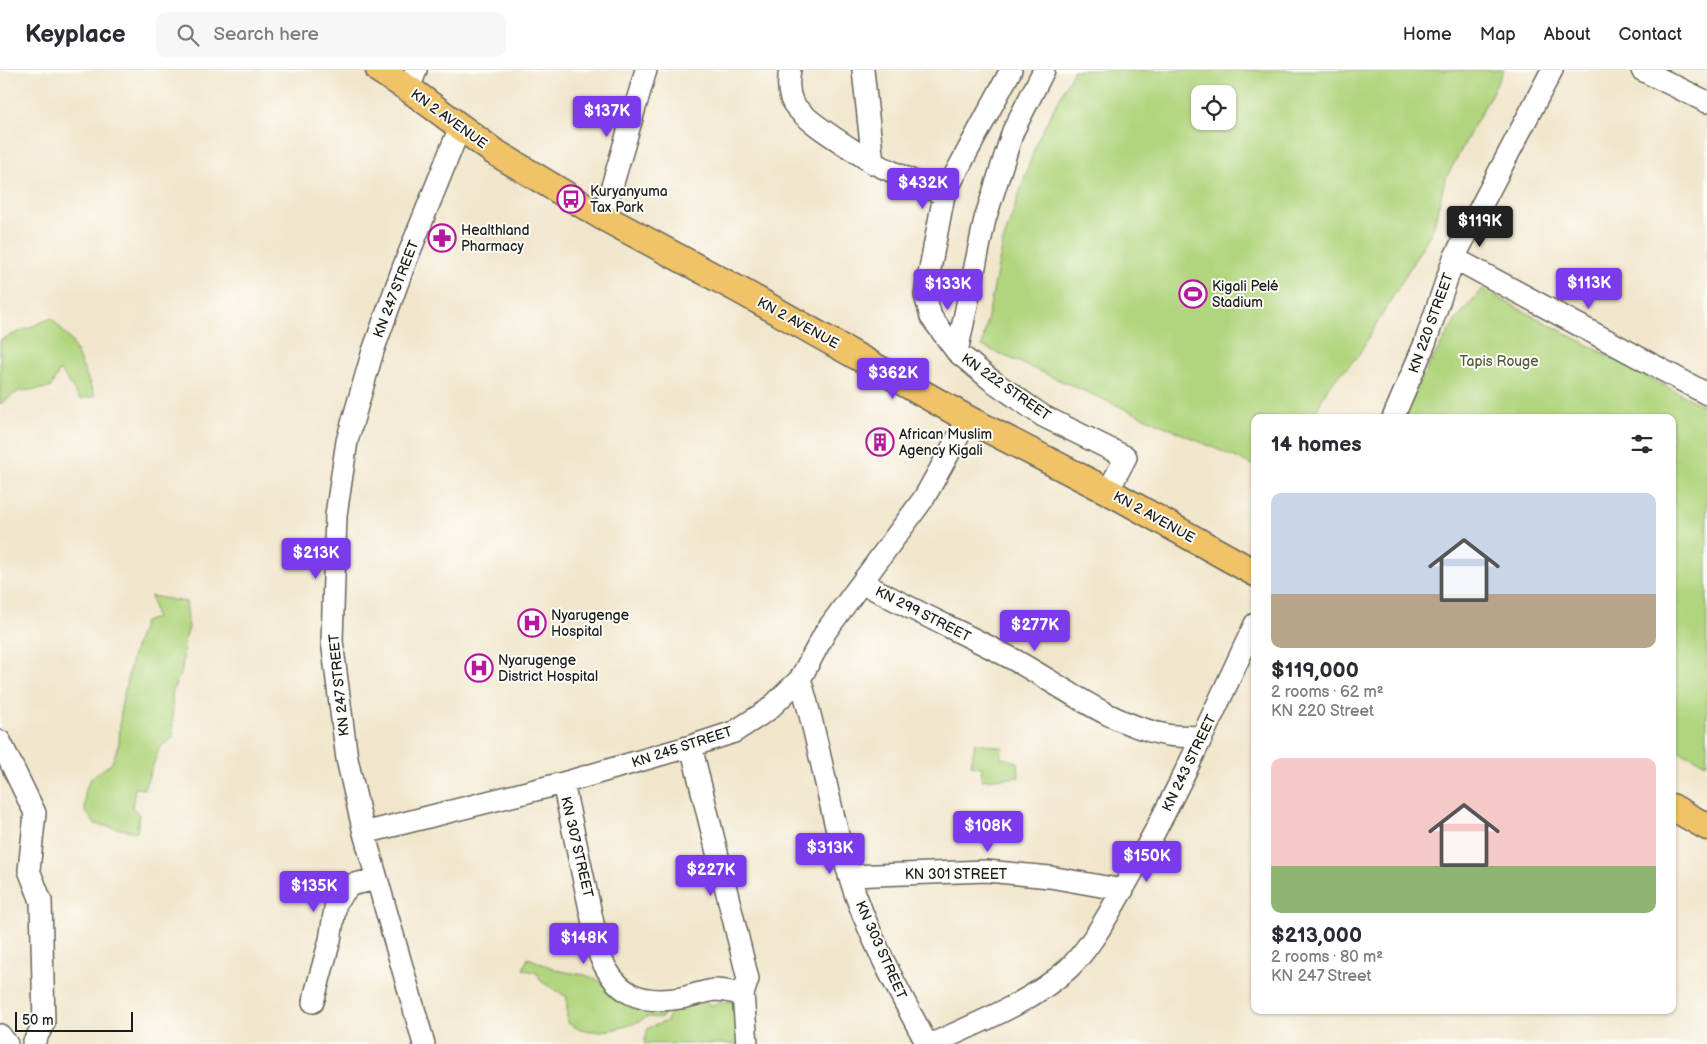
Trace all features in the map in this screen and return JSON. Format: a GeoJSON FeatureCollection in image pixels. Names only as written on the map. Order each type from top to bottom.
{"type":"FeatureCollection","features":[{"type":"Feature","properties":{"kind":"main road","name":"KN 2 AVENUE"},"geometry":{"type":"LineString","coordinates":[[379,70],[412,80],[460,126],[493,150],[603,217],[741,291],[968,418],[1108,491],[1251,571]]}},
{"type":"Feature","properties":{"kind":"main road"},"geometry":{"type":"LineString","coordinates":[[1676,809],[1707,827]]}},
{"type":"Feature","properties":{"kind":"street"},"geometry":{"type":"LineString","coordinates":[[603,217],[646,70]]}},
{"type":"Feature","properties":{"kind":"street"},"geometry":{"type":"LineString","coordinates":[[790,70],[788,78],[792,102],[810,120],[873,163],[944,195]]}},
{"type":"Feature","properties":{"kind":"street"},"geometry":{"type":"LineString","coordinates":[[863,70],[873,163]]}},
{"type":"Feature","properties":{"kind":"street"},"geometry":{"type":"LineString","coordinates":[[957,352],[931,317],[925,295],[944,195],[1010,70]]}},
{"type":"Feature","properties":{"kind":"street","name":"KN 222 STREET"},"geometry":{"type":"LineString","coordinates":[[1044,70],[1013,131],[985,219],[957,352],[991,380],[1043,416],[1126,457],[1108,491]]}},
{"type":"Feature","properties":{"kind":"street","name":"KN 220 STREET"},"geometry":{"type":"LineString","coordinates":[[1395,414],[1425,343],[1454,258],[1552,70]]}},
{"type":"Feature","properties":{"kind":"street"},"geometry":{"type":"LineString","coordinates":[[1642,70],[1707,102]]}},
{"type":"Feature","properties":{"kind":"street","name":"KN 247 STREET"},"geometry":{"type":"LineString","coordinates":[[424,1044],[364,833],[347,759],[332,641],[336,515],[346,441],[373,351],[403,268],[460,126]]}},
{"type":"Feature","properties":{"kind":"street"},"geometry":{"type":"LineString","coordinates":[[1454,258],[1707,394]]}},
{"type":"Feature","properties":{"kind":"street","name":"KN 245 STREET"},"geometry":{"type":"LineString","coordinates":[[364,833],[563,783],[691,746],[734,732],[768,710],[800,679],[826,631],[924,498],[968,418]]}},
{"type":"Feature","properties":{"kind":"street","name":"KN 299 STREET"},"geometry":{"type":"LineString","coordinates":[[863,583],[912,610],[1008,656],[1067,693],[1124,722],[1166,735],[1201,737]]}},
{"type":"Feature","properties":{"kind":"street","name":"KN 243 STREET"},"geometry":{"type":"LineString","coordinates":[[932,1044],[1000,1012],[1040,989],[1068,969],[1107,918],[1123,890],[1172,799],[1251,632]]}},
{"type":"Feature","properties":{"kind":"street","name":"KN 303 STREET"},"geometry":{"type":"LineString","coordinates":[[800,679],[812,717],[849,876],[889,973],[927,1044]]}},
{"type":"Feature","properties":{"kind":"street"},"geometry":{"type":"LineString","coordinates":[[0,741],[35,812],[29,870],[42,901],[44,1023],[33,1044]]}},
{"type":"Feature","properties":{"kind":"street"},"geometry":{"type":"LineString","coordinates":[[691,746],[748,978],[743,994],[747,1044]]}},
{"type":"Feature","properties":{"kind":"street","name":"KN 307 STREET"},"geometry":{"type":"LineString","coordinates":[[563,783],[600,956],[607,973],[619,987],[634,996],[654,1001],[680,998],[716,990],[743,994]]}},
{"type":"Feature","properties":{"kind":"street","name":"KN 301 STREET"},"geometry":{"type":"LineString","coordinates":[[849,876],[986,871],[1050,877],[1123,890]]}},
{"type":"Feature","properties":{"kind":"street"},"geometry":{"type":"LineString","coordinates":[[313,1002],[330,940],[336,902],[350,885],[377,878]]}},
{"type":"Feature","properties":{"kind":"street"},"geometry":{"type":"LineString","coordinates":[[0,1036],[7,1044]]}},
{"type":"Feature","properties":{"kind":"green space","name":"Kigali Pelé Stadium"},"geometry":{"type":"Polygon","coordinates":[[[1074,70],[1504,70],[1445,180],[1433,229],[1357,357],[1328,387],[1314,414],[1251,414],[1251,464],[982,346],[1003,242],[1037,141],[1074,70]]]}},
{"type":"Feature","properties":{"kind":"green space","name":"Tapis Rouge"},"geometry":{"type":"Polygon","coordinates":[[[1482,289],[1707,408],[1707,764],[1676,749],[1676,414],[1401,414],[1454,322],[1482,289]]]}},
{"type":"Feature","properties":{"kind":"green space"},"geometry":{"type":"Polygon","coordinates":[[[52,318],[72,342],[95,396],[80,399],[60,370],[50,388],[19,391],[0,404],[0,340],[52,318]]]}},
{"type":"Feature","properties":{"kind":"green space"},"geometry":{"type":"Polygon","coordinates":[[[151,596],[186,602],[189,628],[184,643],[182,671],[172,692],[173,738],[160,747],[144,789],[135,788],[132,807],[139,814],[137,832],[95,824],[85,811],[85,791],[91,778],[112,763],[119,743],[121,707],[133,654],[144,622],[156,618],[151,596]]]}},
{"type":"Feature","properties":{"kind":"green space"},"geometry":{"type":"Polygon","coordinates":[[[975,742],[1003,748],[1001,758],[1018,762],[1019,777],[981,780],[982,767],[971,765],[975,742]]]}},
{"type":"Feature","properties":{"kind":"green space"},"geometry":{"type":"Polygon","coordinates":[[[528,958],[560,971],[585,975],[665,1008],[662,1018],[646,1017],[640,1021],[615,1029],[596,1031],[575,1027],[567,1022],[567,997],[542,982],[537,973],[523,969],[528,958]]]}},
{"type":"Feature","properties":{"kind":"green space"},"geometry":{"type":"Polygon","coordinates":[[[704,1000],[710,1005],[734,1000],[741,1044],[644,1044],[648,1028],[667,1021],[673,1006],[704,1000]]]}},
{"type":"Feature","properties":{"kind":"place","name":"Kuryanyuma Tax Park"},"geometry":{"type":"Point","coordinates":[571,199]}},
{"type":"Feature","properties":{"kind":"place","name":"Healthland Pharmacy"},"geometry":{"type":"Point","coordinates":[442,238]}},
{"type":"Feature","properties":{"kind":"place","name":"Kigali Pelé Stadium"},"geometry":{"type":"Point","coordinates":[1193,294]}},
{"type":"Feature","properties":{"kind":"place","name":"African Muslim Agency Kigali"},"geometry":{"type":"Point","coordinates":[880,442]}},
{"type":"Feature","properties":{"kind":"place","name":"Nyarugenge Hospital"},"geometry":{"type":"Point","coordinates":[532,623]}},
{"type":"Feature","properties":{"kind":"place","name":"Nyarugenge District Hospital"},"geometry":{"type":"Point","coordinates":[479,668]}}]}
